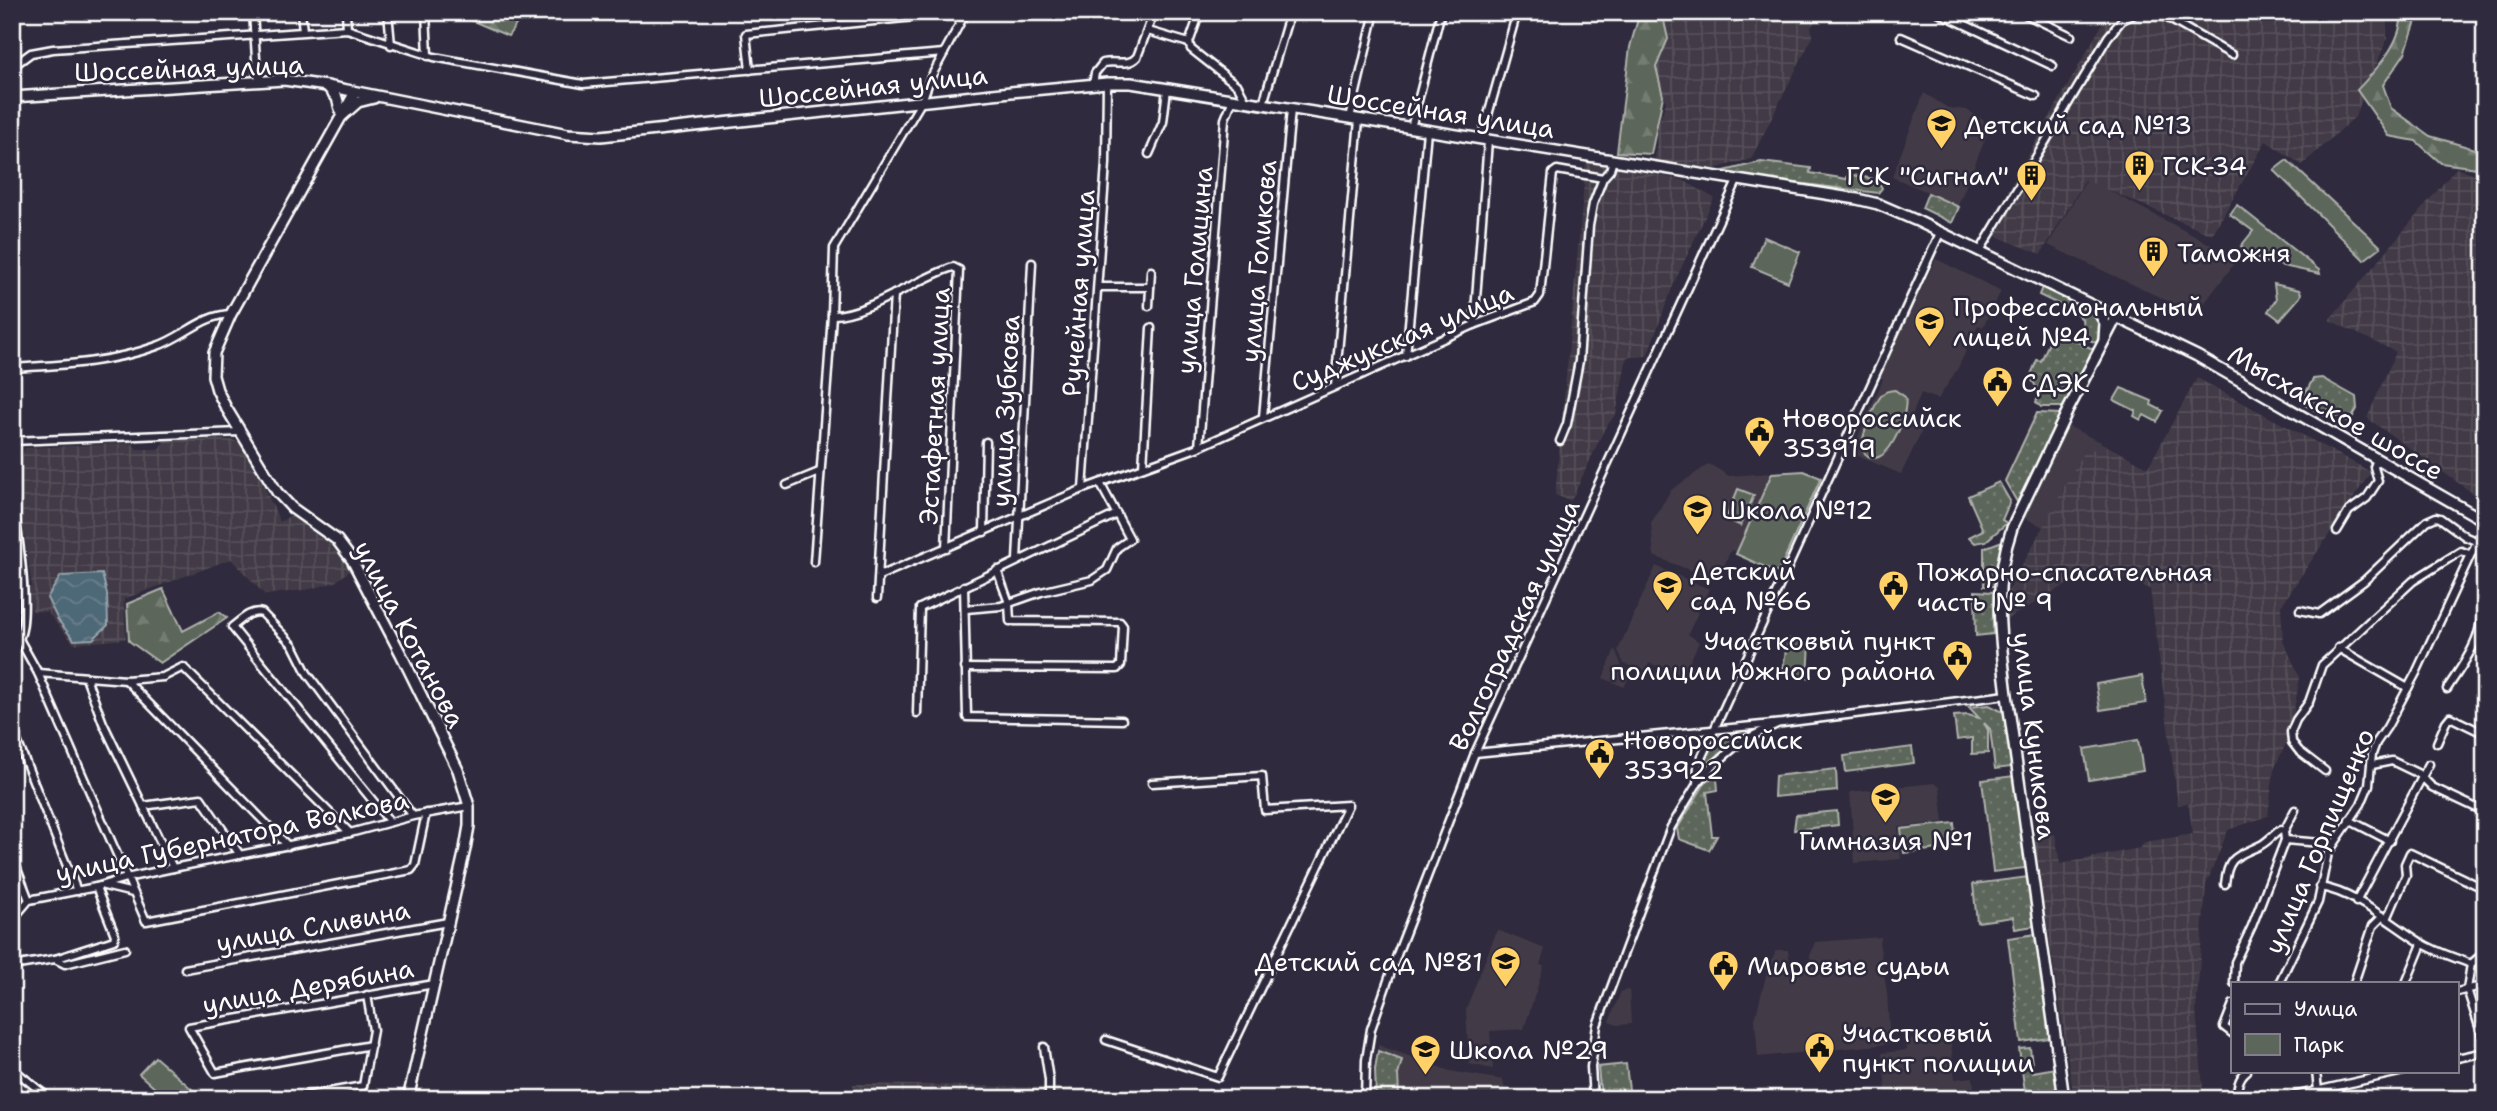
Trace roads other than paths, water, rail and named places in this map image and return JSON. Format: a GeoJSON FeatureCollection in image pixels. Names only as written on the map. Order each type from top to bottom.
{"type":"FeatureCollection","features":[{"type":"Feature","properties":{"kind":"street"},"geometry":{"type":"LineString","coordinates":[[253,12],[257,74],[264,81]]}},
{"type":"Feature","properties":{"kind":"street"},"geometry":{"type":"LineString","coordinates":[[301,12],[303,31]]}},
{"type":"Feature","properties":{"kind":"street"},"geometry":{"type":"LineString","coordinates":[[346,12],[347,29]]}},
{"type":"Feature","properties":{"kind":"street"},"geometry":{"type":"LineString","coordinates":[[388,12],[391,45]]}},
{"type":"Feature","properties":{"kind":"street"},"geometry":{"type":"LineString","coordinates":[[426,12],[428,56]]}},
{"type":"Feature","properties":{"kind":"street"},"geometry":{"type":"LineString","coordinates":[[1093,84],[1095,73],[1103,63],[1133,61],[1141,51],[1154,12]]}},
{"type":"Feature","properties":{"kind":"street"},"geometry":{"type":"LineString","coordinates":[[1200,12],[1189,43],[1191,49],[1238,86],[1246,101]]}},
{"type":"Feature","properties":{"kind":"street"},"geometry":{"type":"LineString","coordinates":[[1263,104],[1290,12]]}},
{"type":"Feature","properties":{"kind":"street"},"geometry":{"type":"LineString","coordinates":[[1335,386],[1354,119],[1375,12]]}},
{"type":"Feature","properties":{"kind":"street"},"geometry":{"type":"LineString","coordinates":[[1411,128],[1441,12]]}},
{"type":"Feature","properties":{"kind":"street"},"geometry":{"type":"LineString","coordinates":[[1474,325],[1485,141],[1517,12]]}},
{"type":"Feature","properties":{"kind":"street"},"geometry":{"type":"LineString","coordinates":[[1938,12],[2053,66]]}},
{"type":"Feature","properties":{"kind":"street"},"geometry":{"type":"LineString","coordinates":[[2021,12],[2071,36]]}},
{"type":"Feature","properties":{"kind":"street"},"geometry":{"type":"LineString","coordinates":[[1980,251],[2108,37],[2122,20],[2138,12]]}},
{"type":"Feature","properties":{"kind":"street"},"geometry":{"type":"LineString","coordinates":[[2157,12],[2232,55]]}},
{"type":"Feature","properties":{"kind":"street"},"geometry":{"type":"LineString","coordinates":[[750,70],[746,34],[965,13],[930,79],[922,102],[834,248],[832,315],[814,562]]}},
{"type":"Feature","properties":{"kind":"street"},"geometry":{"type":"LineString","coordinates":[[12,67],[31,53],[53,48],[347,29],[428,56],[583,84],[944,53]]}},
{"type":"Feature","properties":{"kind":"street"},"geometry":{"type":"LineString","coordinates":[[1148,30],[1189,43]]}},
{"type":"Feature","properties":{"kind":"street"},"geometry":{"type":"LineString","coordinates":[[1901,37],[2036,96]]}},
{"type":"Feature","properties":{"kind":"street","name":"Шоссейная улица"},"geometry":{"type":"LineString","coordinates":[[12,97],[264,81],[305,82],[568,134],[601,136],[1011,92],[1131,83],[1737,181]]}},
{"type":"Feature","properties":{"kind":"street","name":"Ручейная улица"},"geometry":{"type":"LineString","coordinates":[[1083,489],[1105,163],[1107,83]]}},
{"type":"Feature","properties":{"kind":"street"},"geometry":{"type":"LineString","coordinates":[[327,86],[337,98],[342,116],[358,102],[378,97]]}},
{"type":"Feature","properties":{"kind":"street"},"geometry":{"type":"LineString","coordinates":[[1149,153],[1163,122],[1167,89]]}},
{"type":"Feature","properties":{"kind":"street","name":"улица Котанова"},"geometry":{"type":"LineString","coordinates":[[355,92],[231,313],[214,354],[213,376],[217,390],[240,432],[284,501],[337,540],[352,560],[457,770],[469,806],[469,826],[408,1099]]}},
{"type":"Feature","properties":{"kind":"street","name":"улица Голицина"},"geometry":{"type":"LineString","coordinates":[[1199,446],[1225,119],[1233,99]]}},
{"type":"Feature","properties":{"kind":"street","name":"улица Голикова"},"geometry":{"type":"LineString","coordinates":[[1263,417],[1291,108]]}},
{"type":"Feature","properties":{"kind":"street"},"geometry":{"type":"LineString","coordinates":[[1406,356],[1427,131]]}},
{"type":"Feature","properties":{"kind":"street"},"geometry":{"type":"LineString","coordinates":[[1560,441],[1567,424],[1579,361],[1593,204],[1602,178],[1610,170],[1613,160]]}},
{"type":"Feature","properties":{"kind":"street","name":"Суджукская улица"},"geometry":{"type":"LineString","coordinates":[[1143,467],[1199,446],[1474,325],[1535,302],[1539,298],[1554,170],[1602,178]]}},
{"type":"Feature","properties":{"kind":"street","name":"Мысхакское шоссе"},"geometry":{"type":"LineString","coordinates":[[1737,181],[1867,201],[1891,209],[2197,356],[2485,523]]}},
{"type":"Feature","properties":{"kind":"street","name":"Волгоградская улица"},"geometry":{"type":"LineString","coordinates":[[1365,1099],[1366,1060],[1371,1029],[1475,753],[1737,181]]}},
{"type":"Feature","properties":{"kind":"street"},"geometry":{"type":"LineString","coordinates":[[1697,784],[1698,765],[1714,728],[1940,233]]}},
{"type":"Feature","properties":{"kind":"street","name":"улица Зубкова"},"geometry":{"type":"LineString","coordinates":[[1017,560],[1032,263]]}},
{"type":"Feature","properties":{"kind":"street","name":"Эстафетная улица"},"geometry":{"type":"LineString","coordinates":[[894,293],[933,273],[957,267],[960,274],[946,548]]}},
{"type":"Feature","properties":{"kind":"street"},"geometry":{"type":"LineString","coordinates":[[1149,306],[1151,271]]}},
{"type":"Feature","properties":{"kind":"street"},"geometry":{"type":"LineString","coordinates":[[1097,287],[1150,287]]}},
{"type":"Feature","properties":{"kind":"street"},"geometry":{"type":"LineString","coordinates":[[832,315],[848,314],[894,293],[877,598]]}},
{"type":"Feature","properties":{"kind":"street"},"geometry":{"type":"LineString","coordinates":[[2096,308],[2105,323],[2103,344]]}},
{"type":"Feature","properties":{"kind":"street"},"geometry":{"type":"LineString","coordinates":[[12,368],[82,364],[131,354],[163,344],[214,316],[231,313]]}},
{"type":"Feature","properties":{"kind":"street","name":"улица Куникова"},"geometry":{"type":"LineString","coordinates":[[2064,1099],[2007,695],[1998,612],[1999,591],[2006,547],[2023,503],[2116,318]]}},
{"type":"Feature","properties":{"kind":"street"},"geometry":{"type":"LineString","coordinates":[[2103,344],[2116,332],[2135,327]]}},
{"type":"Feature","properties":{"kind":"street"},"geometry":{"type":"LineString","coordinates":[[879,576],[1083,489],[1143,467],[1152,328]]}},
{"type":"Feature","properties":{"kind":"street"},"geometry":{"type":"LineString","coordinates":[[12,441],[240,432]]}},
{"type":"Feature","properties":{"kind":"street"},"geometry":{"type":"LineString","coordinates":[[984,532],[986,442]]}},
{"type":"Feature","properties":{"kind":"street"},"geometry":{"type":"LineString","coordinates":[[2337,531],[2349,511],[2367,498],[2378,481],[2374,467],[2377,459]]}},
{"type":"Feature","properties":{"kind":"street"},"geometry":{"type":"LineString","coordinates":[[787,485],[819,472]]}},
{"type":"Feature","properties":{"kind":"street"},"geometry":{"type":"LineString","coordinates":[[966,609],[995,608],[1092,580],[1107,570],[1117,548],[1130,539],[1100,483]]}},
{"type":"Feature","properties":{"kind":"street"},"geometry":{"type":"LineString","coordinates":[[12,495],[16,562],[25,608],[23,631],[19,639],[12,643]]}},
{"type":"Feature","properties":{"kind":"street"},"geometry":{"type":"LineString","coordinates":[[917,713],[920,608],[1117,514]]}},
{"type":"Feature","properties":{"kind":"street"},"geometry":{"type":"LineString","coordinates":[[2300,610],[2319,614],[2364,581],[2410,536],[2436,517],[2466,537],[2483,544],[2484,584],[2477,637],[2447,689]]}},
{"type":"Feature","properties":{"kind":"street","name":"улица Горпищенко"},"geometry":{"type":"LineString","coordinates":[[2279,982],[2318,902],[2328,853],[2361,804],[2369,785],[2372,754],[2376,743],[2408,688],[2485,523]]}},
{"type":"Feature","properties":{"kind":"street"},"geometry":{"type":"LineString","coordinates":[[2325,771],[2292,742],[2291,732],[2309,702],[2322,665],[2413,581],[2461,551],[2469,554]]}},
{"type":"Feature","properties":{"kind":"street"},"geometry":{"type":"LineString","coordinates":[[965,668],[1119,668],[1121,665],[1120,622],[1012,621],[1008,617],[1009,603],[997,570]]}},
{"type":"Feature","properties":{"kind":"street"},"geometry":{"type":"LineString","coordinates":[[964,586],[967,717],[1122,720]]}},
{"type":"Feature","properties":{"kind":"street"},"geometry":{"type":"LineString","coordinates":[[390,822],[232,627],[257,611],[293,645],[307,673],[413,816]]}},
{"type":"Feature","properties":{"kind":"street"},"geometry":{"type":"LineString","coordinates":[[2477,637],[2485,641]]}},
{"type":"Feature","properties":{"kind":"street"},"geometry":{"type":"LineString","coordinates":[[19,639],[38,673],[146,921],[411,870],[415,865],[425,813]]}},
{"type":"Feature","properties":{"kind":"street"},"geometry":{"type":"LineString","coordinates":[[2339,648],[2408,688]]}},
{"type":"Feature","properties":{"kind":"street"},"geometry":{"type":"LineString","coordinates":[[38,673],[126,680],[163,677],[180,667],[186,669],[350,833]]}},
{"type":"Feature","properties":{"kind":"street"},"geometry":{"type":"LineString","coordinates":[[86,678],[103,723],[173,868]]}},
{"type":"Feature","properties":{"kind":"street"},"geometry":{"type":"LineString","coordinates":[[126,680],[288,846]]}},
{"type":"Feature","properties":{"kind":"street"},"geometry":{"type":"LineString","coordinates":[[1475,753],[1783,723],[2007,695]]}},
{"type":"Feature","properties":{"kind":"street"},"geometry":{"type":"LineString","coordinates":[[2437,743],[2450,717],[2485,734]]}},
{"type":"Feature","properties":{"kind":"street"},"geometry":{"type":"LineString","coordinates":[[1593,1099],[1591,1066],[1597,1026],[1671,827],[1697,784],[1723,757],[1752,735],[1783,723]]}},
{"type":"Feature","properties":{"kind":"street"},"geometry":{"type":"LineString","coordinates":[[1731,726],[1744,728],[1752,735]]}},
{"type":"Feature","properties":{"kind":"street"},"geometry":{"type":"LineString","coordinates":[[12,728],[77,891]]}},
{"type":"Feature","properties":{"kind":"street"},"geometry":{"type":"LineString","coordinates":[[2372,765],[2392,761],[2419,774],[2432,787],[2485,812]]}},
{"type":"Feature","properties":{"kind":"street"},"geometry":{"type":"LineString","coordinates":[[2356,902],[2429,764]]}},
{"type":"Feature","properties":{"kind":"street"},"geometry":{"type":"LineString","coordinates":[[1106,1040],[1218,1077],[1348,805],[1265,810],[1262,776],[1152,783]]}},
{"type":"Feature","properties":{"kind":"street"},"geometry":{"type":"LineString","coordinates":[[143,806],[201,798],[240,855]]}},
{"type":"Feature","properties":{"kind":"street","name":"улица Губернатора Волкова"},"geometry":{"type":"LineString","coordinates":[[12,920],[29,900],[350,833],[425,813],[469,806]]}},
{"type":"Feature","properties":{"kind":"street"},"geometry":{"type":"LineString","coordinates":[[2234,982],[2235,962],[2252,926],[2285,840],[2284,831],[2295,810]]}},
{"type":"Feature","properties":{"kind":"street"},"geometry":{"type":"LineString","coordinates":[[2349,820],[2390,841]]}},
{"type":"Feature","properties":{"kind":"street"},"geometry":{"type":"LineString","coordinates":[[2225,884],[2227,869],[2238,854],[2265,843],[2280,831],[2284,831]]}},
{"type":"Feature","properties":{"kind":"street"},"geometry":{"type":"LineString","coordinates":[[2285,840],[2333,844]]}},
{"type":"Feature","properties":{"kind":"street"},"geometry":{"type":"LineString","coordinates":[[2354,982],[2373,926],[2385,917],[2406,875],[2407,856],[2410,853],[2485,889]]}},
{"type":"Feature","properties":{"kind":"street"},"geometry":{"type":"LineString","coordinates":[[12,856],[29,900]]}},
{"type":"Feature","properties":{"kind":"street"},"geometry":{"type":"LineString","coordinates":[[12,966],[55,959],[114,940],[115,935],[99,886],[133,893]]}},
{"type":"Feature","properties":{"kind":"street"},"geometry":{"type":"LineString","coordinates":[[2320,887],[2331,889],[2385,917],[2422,944],[2471,964]]}},
{"type":"Feature","properties":{"kind":"street","name":"улица Сливина"},"geometry":{"type":"LineString","coordinates":[[185,969],[448,922]]}},
{"type":"Feature","properties":{"kind":"street"},"geometry":{"type":"LineString","coordinates":[[2406,982],[2422,944]]}},
{"type":"Feature","properties":{"kind":"street"},"geometry":{"type":"LineString","coordinates":[[55,959],[65,964],[125,949]]}},
{"type":"Feature","properties":{"kind":"street"},"geometry":{"type":"LineString","coordinates":[[2485,951],[2471,964],[2467,989],[2485,1045]]}},
{"type":"Feature","properties":{"kind":"street","name":"улица Дерябина"},"geometry":{"type":"LineString","coordinates":[[371,1045],[215,1073],[189,1027],[434,984]]}},
{"type":"Feature","properties":{"kind":"street"},"geometry":{"type":"LineString","coordinates":[[2458,992],[2485,985]]}},
{"type":"Feature","properties":{"kind":"street"},"geometry":{"type":"LineString","coordinates":[[289,1099],[363,1086],[373,1030],[368,995]]}},
{"type":"Feature","properties":{"kind":"street"},"geometry":{"type":"LineString","coordinates":[[2231,1009],[2224,1027],[2231,1032]]}},
{"type":"Feature","properties":{"kind":"street"},"geometry":{"type":"LineString","coordinates":[[1044,1047],[1049,1099]]}},
{"type":"Feature","properties":{"kind":"street"},"geometry":{"type":"LineString","coordinates":[[2458,1058],[2485,1052]]}},
{"type":"Feature","properties":{"kind":"street"},"geometry":{"type":"LineString","coordinates":[[12,1068],[50,1099]]}},
{"type":"Feature","properties":{"kind":"street"},"geometry":{"type":"LineString","coordinates":[[2237,1099],[2237,1088],[2245,1072]]}},
{"type":"Feature","properties":{"kind":"street"},"geometry":{"type":"LineString","coordinates":[[2316,1072],[2318,1091]]}},
{"type":"Feature","properties":{"kind":"street"},"geometry":{"type":"LineString","coordinates":[[2289,1098],[2400,1072]]}},
{"type":"Feature","properties":{"kind":"water"},"geometry":{"type":"Polygon","coordinates":[[[102,574],[107,594],[108,625],[93,639],[74,640],[58,620],[47,598],[61,576],[102,574]]]}},
{"type":"Feature","properties":{"kind":"place","name":"Детский сад №13"},"geometry":{"type":"Point","coordinates":[1941,151]}},
{"type":"Feature","properties":{"kind":"place","name":"ГСК-34"},"geometry":{"type":"Point","coordinates":[2139,192]}},
{"type":"Feature","properties":{"kind":"place","name":"ГСК \"Сигнал\""},"geometry":{"type":"Point","coordinates":[2032,202]}},
{"type":"Feature","properties":{"kind":"place","name":"Таможня"},"geometry":{"type":"Point","coordinates":[2154,279]}},
{"type":"Feature","properties":{"kind":"place","name":"Профессиональный лицей №4"},"geometry":{"type":"Point","coordinates":[1930,348]}},
{"type":"Feature","properties":{"kind":"place","name":"СДЭК"},"geometry":{"type":"Point","coordinates":[1998,409]}},
{"type":"Feature","properties":{"kind":"place","name":"Новороссийск 353919"},"geometry":{"type":"Point","coordinates":[1759,459]}},
{"type":"Feature","properties":{"kind":"place","name":"Школа №12"},"geometry":{"type":"Point","coordinates":[1698,536]}},
{"type":"Feature","properties":{"kind":"place","name":"Детский сад №66"},"geometry":{"type":"Point","coordinates":[1667,612]}},
{"type":"Feature","properties":{"kind":"place","name":"Пожарно-спасательная часть № 9"},"geometry":{"type":"Point","coordinates":[1894,613]}},
{"type":"Feature","properties":{"kind":"place","name":"Участковый пункт полиции Южного района"},"geometry":{"type":"Point","coordinates":[1958,682]}},
{"type":"Feature","properties":{"kind":"place","name":"Новороссийск 353922"},"geometry":{"type":"Point","coordinates":[1600,781]}},
{"type":"Feature","properties":{"kind":"place","name":"Гимназия №1"},"geometry":{"type":"Point","coordinates":[1886,824]}},
{"type":"Feature","properties":{"kind":"place","name":"Детский сад №81"},"geometry":{"type":"Point","coordinates":[1506,988]}},
{"type":"Feature","properties":{"kind":"place","name":"Мировые судьи"},"geometry":{"type":"Point","coordinates":[1724,992]}},
{"type":"Feature","properties":{"kind":"place","name":"Участковый пункт полиции"},"geometry":{"type":"Point","coordinates":[1819,1074]}},
{"type":"Feature","properties":{"kind":"place","name":"Школа №29"},"geometry":{"type":"Point","coordinates":[1426,1076]}}]}
